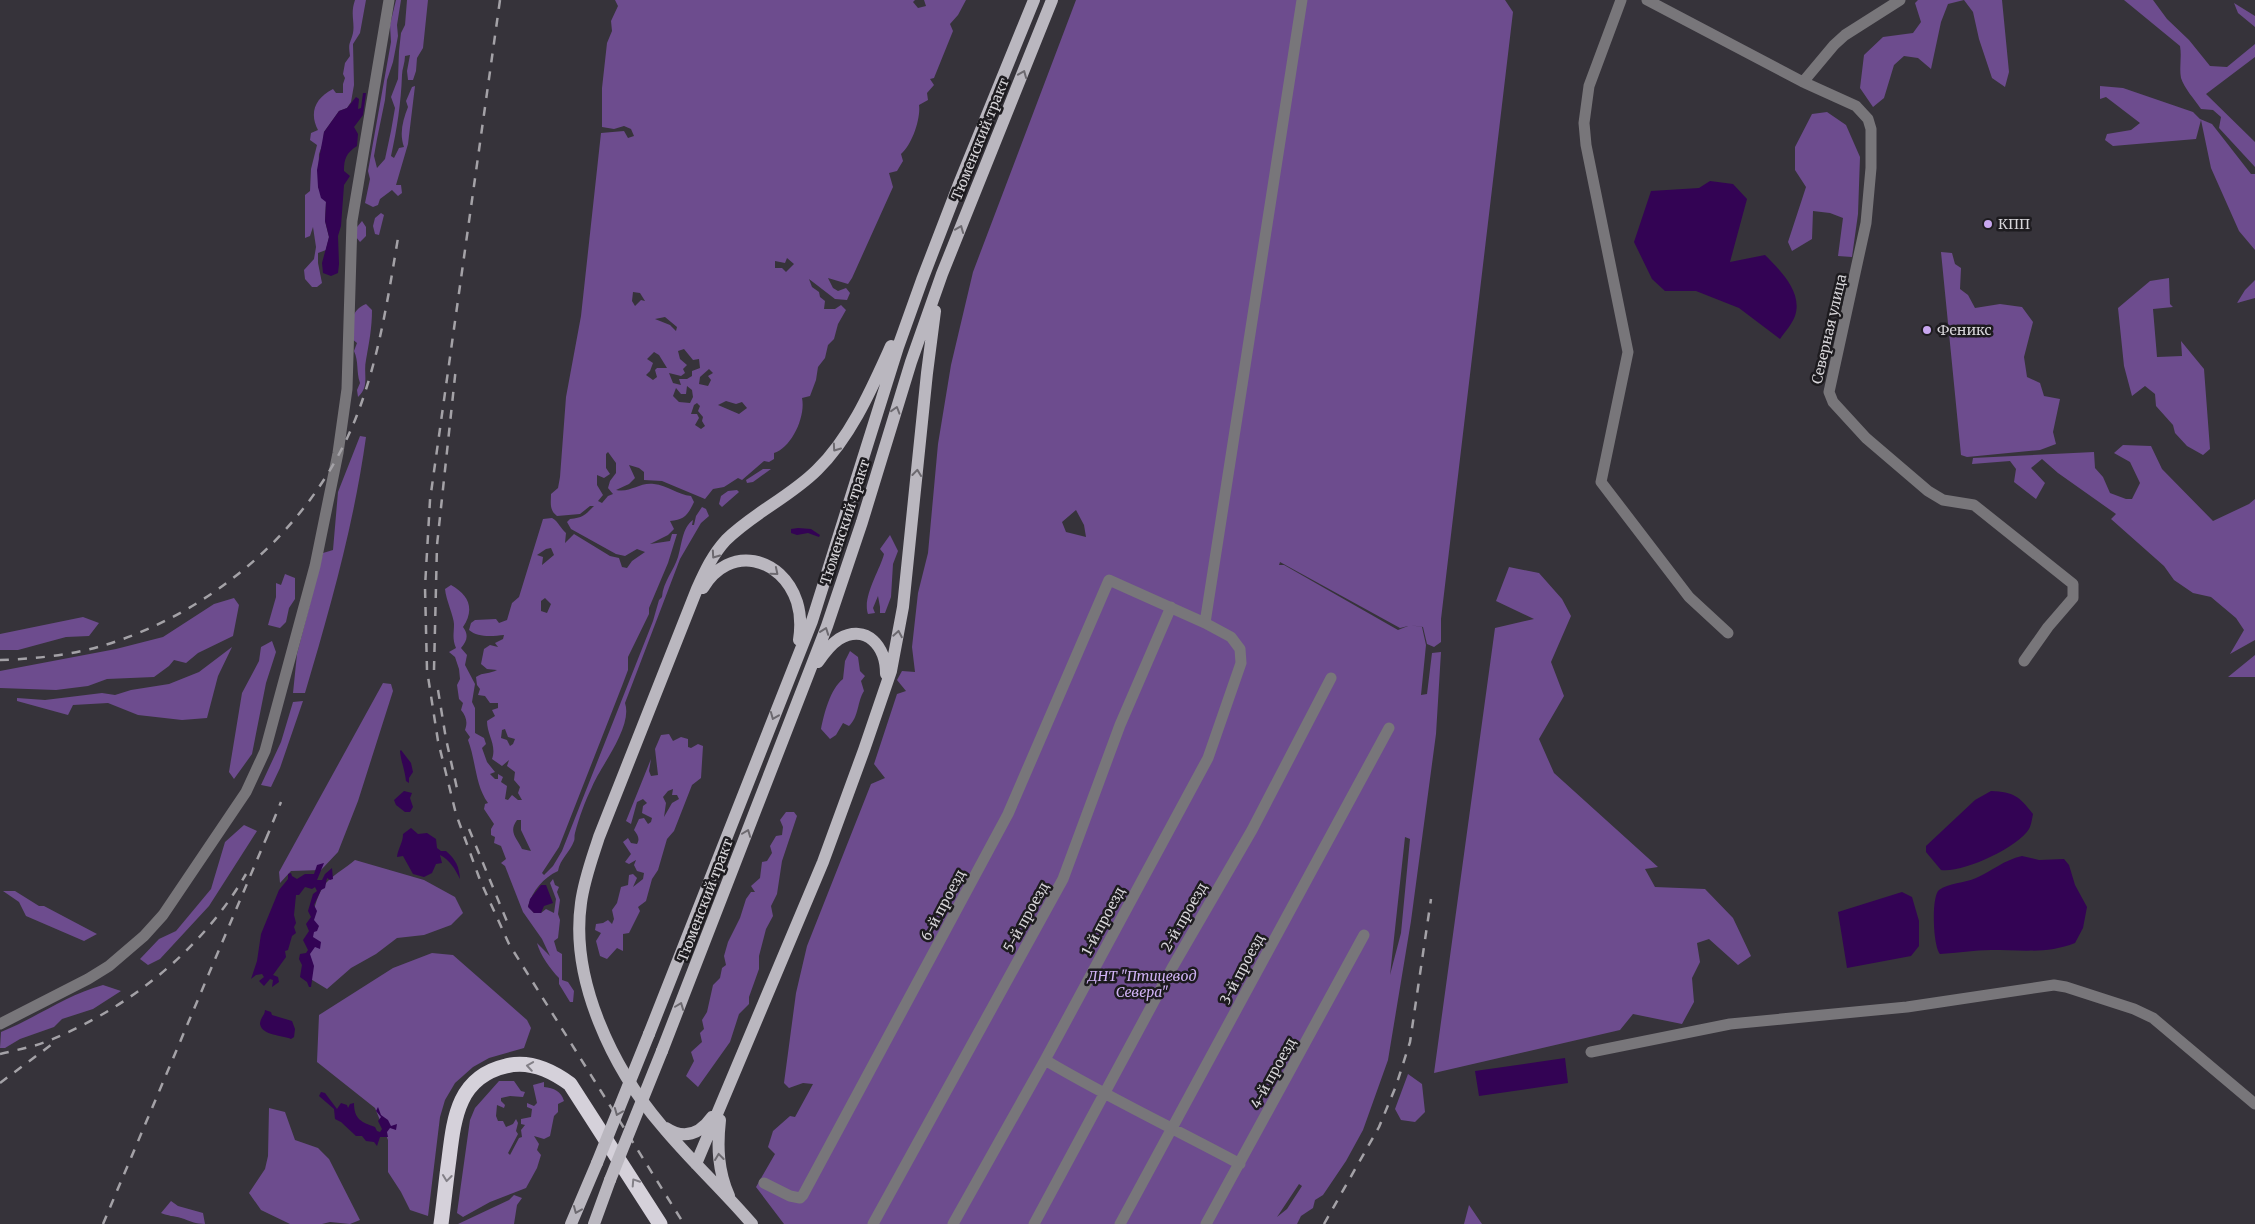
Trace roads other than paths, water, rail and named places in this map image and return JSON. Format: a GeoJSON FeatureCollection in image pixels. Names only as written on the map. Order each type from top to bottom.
{"type":"FeatureCollection","features":[{"type":"Feature","properties":{"kind":"highway"},"geometry":{"type":"LineString","coordinates":[[441,1224],[453,1129],[461,1102],[468,1090],[486,1073],[510,1065],[524,1064],[547,1070],[570,1084],[660,1224]]}},
{"type":"Feature","properties":{"kind":"main road","name":"Тюменский тракт"},"geometry":{"type":"LineString","coordinates":[[571,1224],[649,1034],[812,620],[835,552],[886,383],[922,280],[962,175],[1034,0]]}},
{"type":"Feature","properties":{"kind":"main road","name":"Тюменский тракт"},"geometry":{"type":"LineString","coordinates":[[594,1224],[808,677],[842,582],[911,362],[942,274],[1052,0]]}},
{"type":"Feature","properties":{"kind":"main road"},"geometry":{"type":"LineString","coordinates":[[696,1164],[823,862],[883,698],[903,607],[931,337],[942,274]]}},
{"type":"Feature","properties":{"kind":"main road"},"geometry":{"type":"LineString","coordinates":[[752,1224],[660,1124],[641,1099],[610,1047],[592,1005],[582,965],[579,924],[584,884],[599,837],[704,572],[726,540],[806,480],[828,459],[839,444],[874,383],[922,280]]}},
{"type":"Feature","properties":{"kind":"main road"},"geometry":{"type":"LineString","coordinates":[[686,616],[707,581],[728,564],[747,560],[764,564],[785,580],[798,606],[801,625],[792,671]]}},
{"type":"Feature","properties":{"kind":"main road"},"geometry":{"type":"LineString","coordinates":[[808,677],[832,644],[848,636],[864,636],[873,640],[884,654],[886,675],[883,698]]}},
{"type":"Feature","properties":{"kind":"main road"},"geometry":{"type":"LineString","coordinates":[[660,1124],[673,1133],[682,1135],[692,1134],[702,1129],[711,1119],[726,1096]]}},
{"type":"Feature","properties":{"kind":"main road"},"geometry":{"type":"LineString","coordinates":[[726,1096],[717,1146],[721,1174],[733,1204]]}},
{"type":"Feature","properties":{"kind":"street"},"geometry":{"type":"LineString","coordinates":[[0,1024],[88,979],[109,966],[144,936],[163,915],[246,792],[265,751],[315,566],[338,453],[347,389],[352,221],[389,0]]}},
{"type":"Feature","properties":{"kind":"street"},"geometry":{"type":"LineString","coordinates":[[1171,608],[1206,623],[1302,0]]}},
{"type":"Feature","properties":{"kind":"street"},"geometry":{"type":"LineString","coordinates":[[1621,0],[1589,86],[1584,123],[1628,352],[1601,482],[1689,597],[1728,633]]}},
{"type":"Feature","properties":{"kind":"street"},"geometry":{"type":"LineString","coordinates":[[1647,0],[1803,82],[1828,52],[1846,35],[1900,0]]}},
{"type":"Feature","properties":{"kind":"street","name":"Северная улица"},"geometry":{"type":"LineString","coordinates":[[1803,82],[1856,106],[1866,115],[1871,129],[1871,168],[1866,223],[1856,276],[1829,392],[1833,402],[1866,438],[1928,491],[1943,500],[1974,505],[2067,577],[2073,584],[2073,598],[2048,627],[2024,661]]}},
{"type":"Feature","properties":{"kind":"street","name":"6-й проезд"},"geometry":{"type":"LineString","coordinates":[[764,1183],[790,1196],[800,1198],[803,1194],[1008,814],[1109,580],[1171,608]]}},
{"type":"Feature","properties":{"kind":"street","name":"5-й проезд"},"geometry":{"type":"LineString","coordinates":[[873,1224],[1063,879],[1120,725],[1171,608]]}},
{"type":"Feature","properties":{"kind":"street","name":"1-й проезд"},"geometry":{"type":"LineString","coordinates":[[953,1224],[1045,1060],[1208,758],[1241,663],[1240,649],[1231,637],[1206,623]]}},
{"type":"Feature","properties":{"kind":"street","name":"2-й проезд"},"geometry":{"type":"LineString","coordinates":[[1034,1224],[1172,968],[1252,830],[1332,678]]}},
{"type":"Feature","properties":{"kind":"street","name":"3-й проезд"},"geometry":{"type":"LineString","coordinates":[[1120,1224],[1389,728]]}},
{"type":"Feature","properties":{"kind":"street","name":"4-й проезд"},"geometry":{"type":"LineString","coordinates":[[1206,1224],[1364,935]]}},
{"type":"Feature","properties":{"kind":"street"},"geometry":{"type":"LineString","coordinates":[[1591,1052],[1730,1024],[1906,1007],[2054,985],[2066,987],[2134,1009],[2153,1018],[2255,1104]]}},
{"type":"Feature","properties":{"kind":"street"},"geometry":{"type":"LineString","coordinates":[[1045,1060],[1103,1094],[1240,1164]]}},
{"type":"Feature","properties":{"kind":"railway"},"geometry":{"type":"LineString","coordinates":[[500,0],[430,500],[425,587],[427,670],[438,741],[456,814],[480,880],[509,944],[684,1224]]}},
{"type":"Feature","properties":{"kind":"railway"},"geometry":{"type":"LineString","coordinates":[[0,660],[66,654],[105,645],[146,630],[185,610],[222,586],[257,558],[288,527],[316,492],[339,455],[357,415],[377,350],[398,238]]}},
{"type":"Feature","properties":{"kind":"railway"},"geometry":{"type":"LineString","coordinates":[[434,670],[437,545],[456,367]]}},
{"type":"Feature","properties":{"kind":"railway"},"geometry":{"type":"LineString","coordinates":[[438,690],[458,793]]}},
{"type":"Feature","properties":{"kind":"railway"},"geometry":{"type":"LineString","coordinates":[[266,839],[281,802]]}},
{"type":"Feature","properties":{"kind":"railway"},"geometry":{"type":"LineString","coordinates":[[469,829],[508,924]]}},
{"type":"Feature","properties":{"kind":"railway"},"geometry":{"type":"LineString","coordinates":[[103,1224],[268,834]]}},
{"type":"Feature","properties":{"kind":"railway"},"geometry":{"type":"LineString","coordinates":[[0,1054],[48,1041],[107,1012],[135,994],[161,974],[208,928],[246,874]]}},
{"type":"Feature","properties":{"kind":"railway"},"geometry":{"type":"LineString","coordinates":[[1324,1224],[1379,1127],[1396,1086],[1410,1042],[1431,899]]}},
{"type":"Feature","properties":{"kind":"railway"},"geometry":{"type":"LineString","coordinates":[[0,1083],[55,1042]]}},
{"type":"Feature","properties":{"kind":"place","name":"КПП"},"geometry":{"type":"Point","coordinates":[1988,224]}},
{"type":"Feature","properties":{"kind":"place","name":"Феникс"},"geometry":{"type":"Point","coordinates":[1927,330]}},
{"type":"Feature","properties":{"kind":"park label","name":"ДНТ \"Птицевод Севера\""},"geometry":{"type":"Point","coordinates":[1142,984]}}]}
